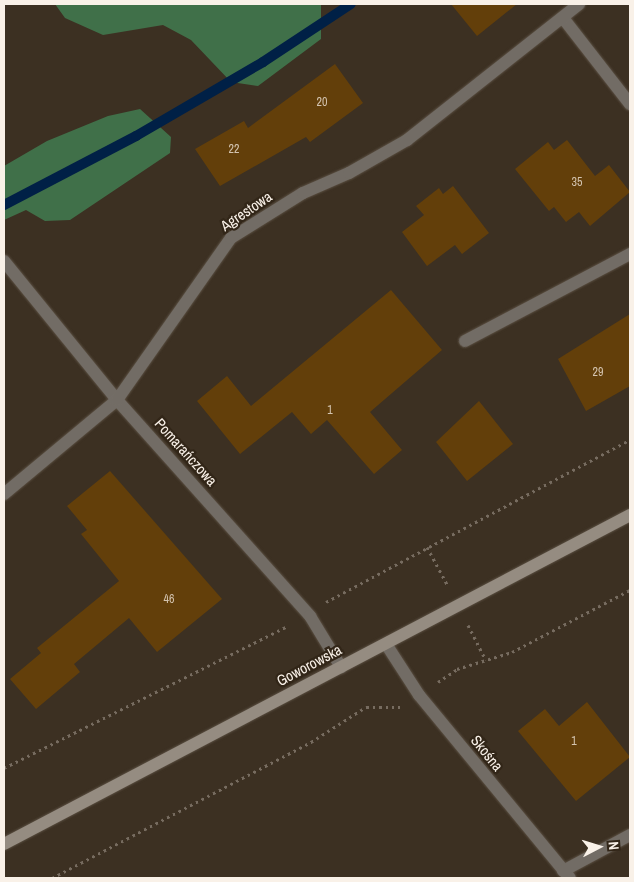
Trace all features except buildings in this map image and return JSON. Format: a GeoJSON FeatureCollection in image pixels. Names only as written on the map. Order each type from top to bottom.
{"type":"FeatureCollection","features":[{"type":"Feature","properties":{"kind":"street","name":"Agrestowa"},"geometry":{"type":"LineString","coordinates":[[4,494],[117,400],[231,238],[303,193],[350,174],[407,140],[579,4]]}},
{"type":"Feature","properties":{"kind":"street"},"geometry":{"type":"LineString","coordinates":[[563,18],[630,104]]}},
{"type":"Feature","properties":{"kind":"street"},"geometry":{"type":"LineString","coordinates":[[465,341],[630,254]]}},
{"type":"Feature","properties":{"kind":"street","name":"Pomarańczowa"},"geometry":{"type":"LineString","coordinates":[[4,261],[117,400],[310,616],[341,667]]}},
{"type":"Feature","properties":{"kind":"street","name":"Goworowska"},"geometry":{"type":"LineString","coordinates":[[4,844],[630,515]]}},
{"type":"Feature","properties":{"kind":"street","name":"Skośna"},"geometry":{"type":"LineString","coordinates":[[386,644],[419,695],[566,875]]}},
{"type":"Feature","properties":{"kind":"street"},"geometry":{"type":"LineString","coordinates":[[566,875],[630,835]]}},
{"type":"Feature","properties":{"kind":"path"},"geometry":{"type":"LineString","coordinates":[[52,878],[311,742],[366,707],[403,707],[457,669],[512,652],[630,590]]}},
{"type":"Feature","properties":{"kind":"green space"},"geometry":{"type":"Polygon","coordinates":[[[55,4],[321,4],[321,39],[258,86],[231,82],[191,40],[163,25],[103,35],[65,18],[55,4]]]}},
{"type":"Feature","properties":{"kind":"green space"},"geometry":{"type":"Polygon","coordinates":[[[140,109],[171,137],[170,153],[70,220],[45,221],[26,210],[4,220],[4,166],[47,141],[108,116],[140,109]]]}},
{"type":"Feature","properties":{"kind":"waterway"},"geometry":{"type":"LineString","coordinates":[[4,205],[136,136],[263,62],[351,4]]}}]}
